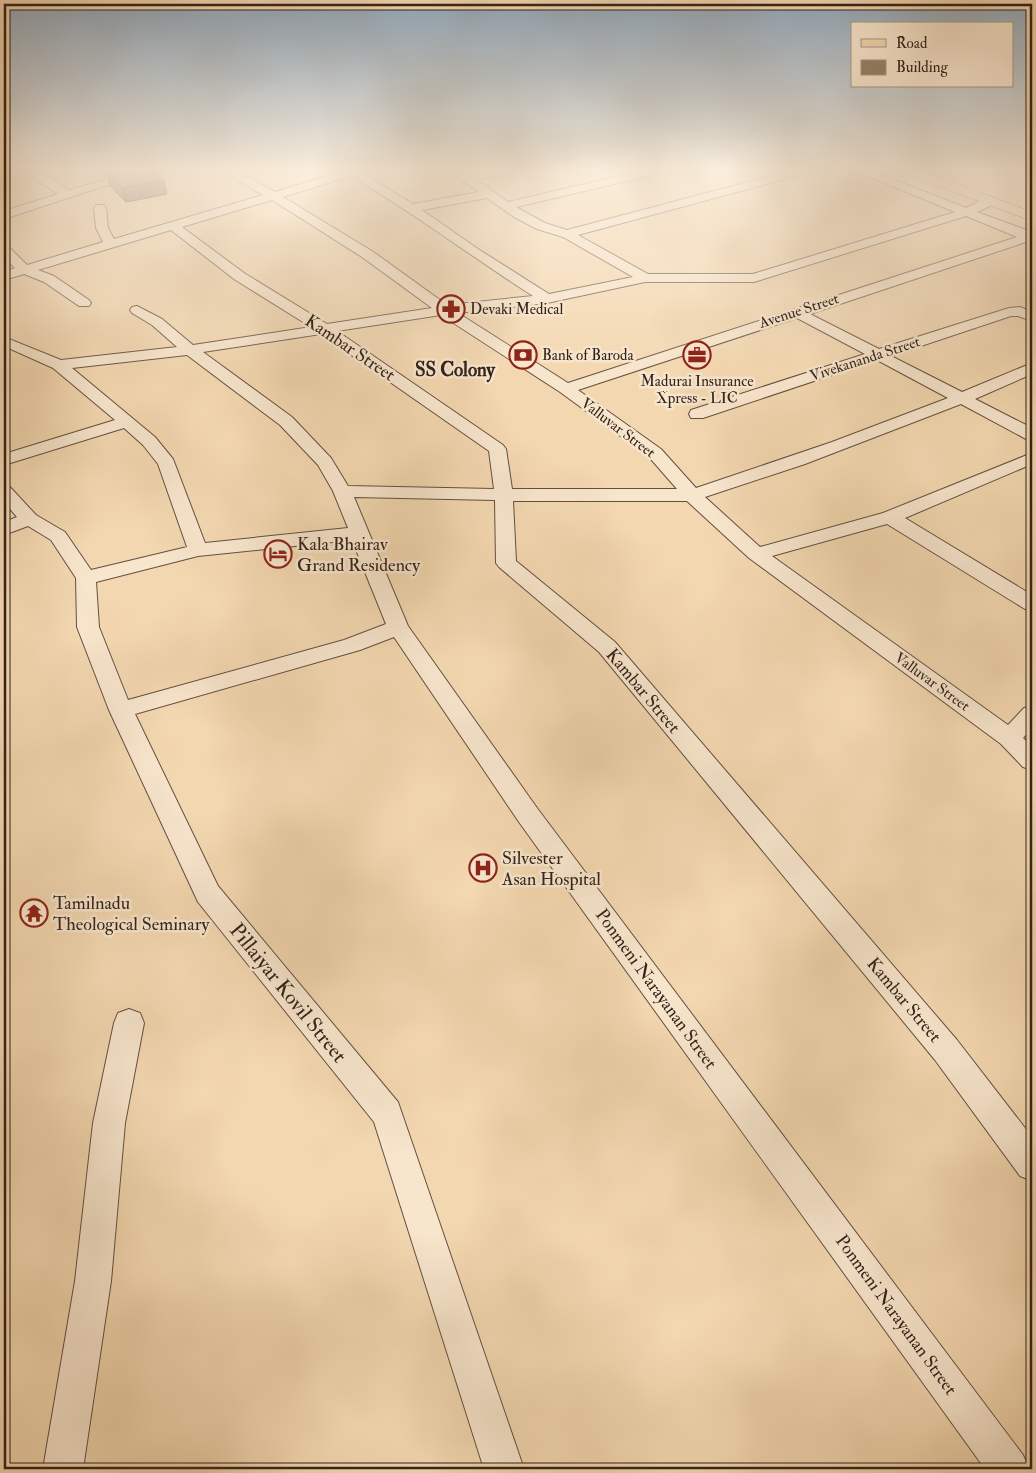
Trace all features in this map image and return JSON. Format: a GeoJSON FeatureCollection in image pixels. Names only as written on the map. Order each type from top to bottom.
{"type":"FeatureCollection","features":[{"type":"Feature","properties":{"kind":"street"},"geometry":{"type":"LineString","coordinates":[[107,238],[110,244]]}},
{"type":"Feature","properties":{"kind":"street"},"geometry":{"type":"LineString","coordinates":[[4,276],[130,238]]}},
{"type":"Feature","properties":{"kind":"street","name":"Kambar Street"},"geometry":{"type":"LineString","coordinates":[[189,238],[239,276],[324,328],[496,449],[504,495],[506,563],[607,647],[946,1050],[1032,1164]]}},
{"type":"Feature","properties":{"kind":"street","name":"Valluvar Street"},"geometry":{"type":"LineString","coordinates":[[341,238],[367,254],[444,310],[566,389],[655,453],[692,495],[756,554],[1009,738],[1032,760]]}},
{"type":"Feature","properties":{"kind":"street"},"geometry":{"type":"LineString","coordinates":[[453,238],[547,299]]}},
{"type":"Feature","properties":{"kind":"street"},"geometry":{"type":"LineString","coordinates":[[574,238],[644,278]]}},
{"type":"Feature","properties":{"kind":"street"},"geometry":{"type":"LineString","coordinates":[[59,365],[190,350],[444,310],[547,299],[644,278],[754,278],[885,238]]}},
{"type":"Feature","properties":{"kind":"street","name":"Avenue Street"},"geometry":{"type":"LineString","coordinates":[[566,389],[796,312],[1029,238]]}},
{"type":"Feature","properties":{"kind":"street"},"geometry":{"type":"LineString","coordinates":[[4,250],[24,270],[49,279],[84,302]]}},
{"type":"Feature","properties":{"kind":"street","name":"Ponmeni Narayanan Street"},"geometry":{"type":"LineString","coordinates":[[138,310],[157,322],[190,350],[286,421],[325,462],[342,491],[398,627],[528,815],[1009,1469]]}},
{"type":"Feature","properties":{"kind":"street","name":"Vivekananda Street"},"geometry":{"type":"LineString","coordinates":[[697,414],[1009,312],[1020,311],[1032,317]]}},
{"type":"Feature","properties":{"kind":"street"},"geometry":{"type":"LineString","coordinates":[[796,312],[965,398],[1032,435]]}},
{"type":"Feature","properties":{"kind":"street"},"geometry":{"type":"LineString","coordinates":[[7,346],[59,365],[150,441],[168,463],[198,550]]}},
{"type":"Feature","properties":{"kind":"street"},"geometry":{"type":"LineString","coordinates":[[342,491],[504,495],[692,495],[719,488],[883,430],[965,398],[1032,368]]}},
{"type":"Feature","properties":{"kind":"street"},"geometry":{"type":"LineString","coordinates":[[4,460],[127,422]]}},
{"type":"Feature","properties":{"kind":"street"},"geometry":{"type":"LineString","coordinates":[[756,554],[890,517],[1032,458]]}},
{"type":"Feature","properties":{"kind":"street"},"geometry":{"type":"LineString","coordinates":[[4,492],[16,524],[58,536],[86,578],[198,550],[360,533]]}},
{"type":"Feature","properties":{"kind":"street"},"geometry":{"type":"LineString","coordinates":[[890,517],[1032,604]]}},
{"type":"Feature","properties":{"kind":"street","name":"Pillaiyar Kovil Street"},"geometry":{"type":"LineString","coordinates":[[86,578],[88,628],[121,710],[208,894],[387,1113],[504,1469]]}},
{"type":"Feature","properties":{"kind":"street"},"geometry":{"type":"LineString","coordinates":[[121,710],[352,645],[398,627]]}},
{"type":"Feature","properties":{"kind":"street"},"geometry":{"type":"LineString","coordinates":[[1009,738],[1032,714]]}},
{"type":"Feature","properties":{"kind":"street"},"geometry":{"type":"LineString","coordinates":[[63,1469],[93,1281],[109,1124],[130,1023]]}},
{"type":"Feature","properties":{"kind":"place","name":"Devaki Medical"},"geometry":{"type":"Point","coordinates":[451,309]}},
{"type":"Feature","properties":{"kind":"place","name":"Bank of Baroda"},"geometry":{"type":"Point","coordinates":[523,355]}},
{"type":"Feature","properties":{"kind":"place","name":"Madurai Insurance Xpress - LIC"},"geometry":{"type":"Point","coordinates":[697,355]}},
{"type":"Feature","properties":{"kind":"place","name":"Kala Bhairav Grand Residency"},"geometry":{"type":"Point","coordinates":[278,554]}},
{"type":"Feature","properties":{"kind":"place","name":"Silvester Asan Hospital"},"geometry":{"type":"Point","coordinates":[483,868]}},
{"type":"Feature","properties":{"kind":"place","name":"Tamilnadu Theological Seminary"},"geometry":{"type":"Point","coordinates":[34,913]}},
{"type":"Feature","properties":{"kind":"district","name":"SS Colony"},"geometry":{"type":"Point","coordinates":[455,370]}}]}
